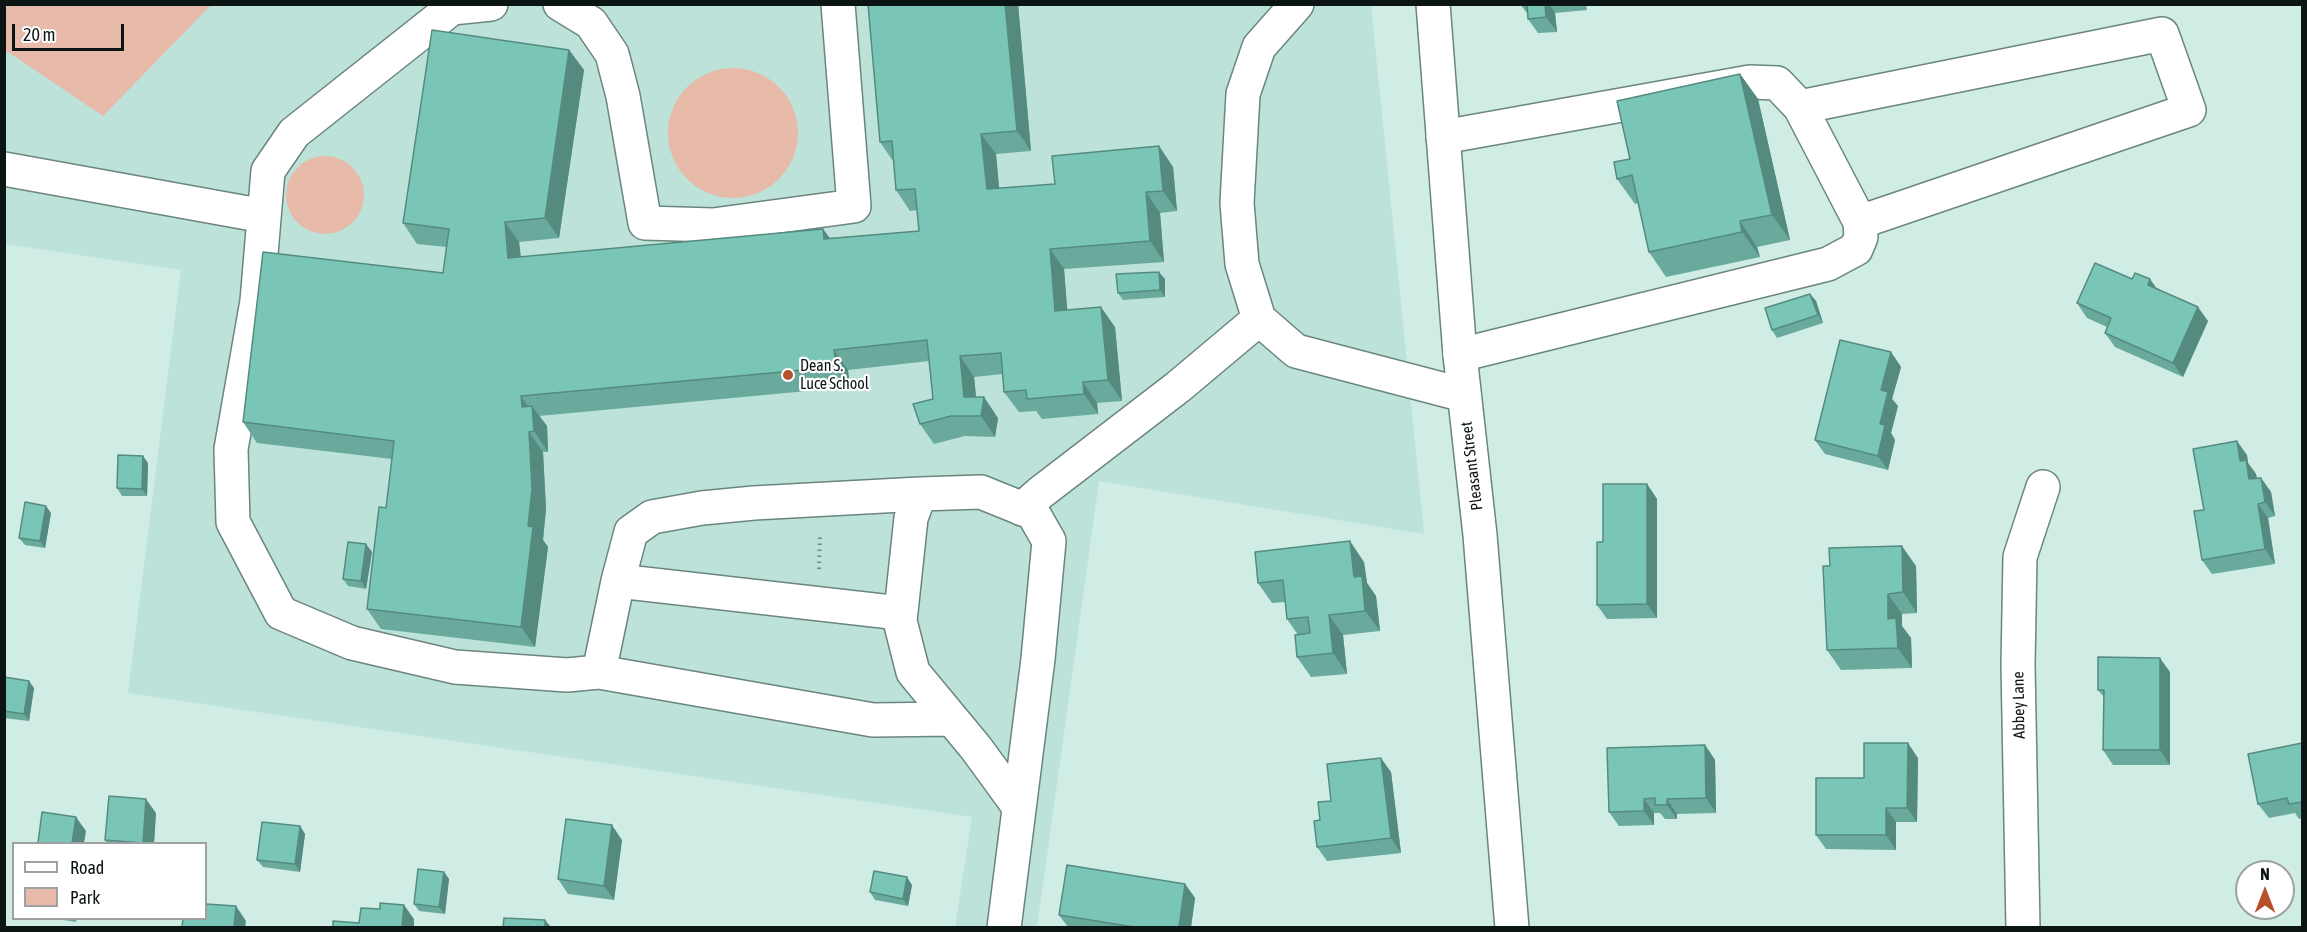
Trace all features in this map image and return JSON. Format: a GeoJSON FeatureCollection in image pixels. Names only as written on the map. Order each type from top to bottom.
{"type":"FeatureCollection","features":[{"type":"Feature","properties":{"kind":"main road"},"geometry":{"type":"LineString","coordinates":[[491,4],[452,8],[294,133],[268,171],[257,301],[231,449],[233,522],[281,613],[352,643],[455,667],[567,675],[599,672],[873,720],[952,719]]}},
{"type":"Feature","properties":{"kind":"main road"},"geometry":{"type":"LineString","coordinates":[[560,4],[591,23],[612,54],[623,96],[645,223],[713,225],[854,206],[838,4]]}},
{"type":"Feature","properties":{"kind":"main road"},"geometry":{"type":"LineString","coordinates":[[1297,4],[1259,47],[1243,94],[1237,203],[1242,264],[1258,319],[1296,351],[1464,395]]}},
{"type":"Feature","properties":{"kind":"main road","name":"Pleasant Street"},"geometry":{"type":"LineString","coordinates":[[1433,4],[1460,355],[1480,535],[1512,927]]}},
{"type":"Feature","properties":{"kind":"main road"},"geometry":{"type":"LineString","coordinates":[[1800,107],[2162,33],[2189,110],[1860,222]]}},
{"type":"Feature","properties":{"kind":"main road"},"geometry":{"type":"LineString","coordinates":[[1443,137],[1750,82],[1777,82],[1800,107],[1860,222],[1861,237],[1856,249],[1828,264],[1460,355]]}},
{"type":"Feature","properties":{"kind":"main road"},"geometry":{"type":"LineString","coordinates":[[4,169],[264,216]]}},
{"type":"Feature","properties":{"kind":"main road"},"geometry":{"type":"LineString","coordinates":[[1022,509],[1178,387],[1258,319]]}},
{"type":"Feature","properties":{"kind":"main road","name":"Abbey Lane"},"geometry":{"type":"LineString","coordinates":[[2023,927],[2018,665],[2020,557],[2043,487]]}},
{"type":"Feature","properties":{"kind":"main road"},"geometry":{"type":"LineString","coordinates":[[599,672],[618,580],[631,532],[652,517],[702,508],[821,498],[981,492],[1033,513],[1049,541],[1038,659],[1005,927]]}},
{"type":"Feature","properties":{"kind":"main road"},"geometry":{"type":"LineString","coordinates":[[920,494],[910,518],[900,613],[913,672],[976,748],[1019,807]]}},
{"type":"Feature","properties":{"kind":"main road"},"geometry":{"type":"LineString","coordinates":[[618,580],[900,613]]}},
{"type":"Feature","properties":{"kind":"path"},"geometry":{"type":"LineString","coordinates":[[818,604],[821,498]]}},
{"type":"Feature","properties":{"kind":"shaded area","name":"Dean S. Luce School"},"geometry":{"type":"Polygon","coordinates":[[[5,5],[1371,5],[1424,534],[1099,481],[1037,927],[955,927],[972,817],[128,693],[181,270],[5,244],[5,5]]]}},
{"type":"Feature","properties":{"kind":"green space"},"geometry":{"type":"Polygon","coordinates":[[[4,5],[211,5],[103,116],[5,50],[4,5]]]}},
{"type":"Feature","properties":{"kind":"green space"},"geometry":{"type":"Polygon","coordinates":[[[733,68],[758,73],[779,87],[793,108],[798,133],[793,158],[779,179],[758,193],[733,198],[708,193],[687,179],[673,158],[668,133],[673,108],[687,87],[708,73],[733,68]]]}},
{"type":"Feature","properties":{"kind":"green space"},"geometry":{"type":"Polygon","coordinates":[[[325,156],[340,159],[353,167],[361,180],[364,195],[361,210],[353,223],[340,231],[325,234],[310,231],[297,223],[289,210],[286,195],[289,180],[297,167],[310,159],[325,156]]]}},
{"type":"Feature","properties":{"kind":"building"},"geometry":{"type":"Polygon","coordinates":[[[868,4],[1005,4],[1017,131],[981,134],[987,189],[1055,184],[1052,156],[1159,146],[1163,191],[1146,192],[1150,241],[1050,249],[1055,311],[1101,307],[1108,380],[1083,382],[1084,394],[1027,399],[1026,390],[1004,392],[1001,353],[960,356],[964,397],[984,397],[981,416],[951,416],[920,424],[913,404],[933,399],[927,340],[834,350],[836,367],[521,396],[522,407],[532,406],[534,431],[529,432],[532,489],[528,526],[533,527],[521,627],[367,609],[379,507],[386,508],[394,441],[243,422],[263,252],[443,273],[449,229],[403,223],[432,30],[569,50],[545,218],[505,222],[508,258],[823,229],[824,239],[919,231],[915,189],[896,190],[892,141],[880,142],[868,4]]]}},
{"type":"Feature","properties":{"kind":"building"},"geometry":{"type":"Polygon","coordinates":[[[1527,4],[1545,4],[1546,17],[1528,19],[1527,4]]]}},
{"type":"Feature","properties":{"kind":"building"},"geometry":{"type":"Polygon","coordinates":[[[1740,74],[1772,215],[1740,221],[1742,232],[1649,252],[1632,175],[1617,179],[1614,162],[1630,159],[1617,101],[1740,74]]]}},
{"type":"Feature","properties":{"kind":"building"},"geometry":{"type":"Polygon","coordinates":[[[2095,263],[2132,279],[2135,273],[2150,279],[2148,285],[2198,307],[2173,363],[2105,333],[2111,318],[2077,303],[2095,263]]]}},
{"type":"Feature","properties":{"kind":"building"},"geometry":{"type":"Polygon","coordinates":[[[1159,272],[1160,290],[1118,293],[1116,274],[1159,272]]]}},
{"type":"Feature","properties":{"kind":"building"},"geometry":{"type":"Polygon","coordinates":[[[1810,294],[1818,315],[1772,330],[1765,308],[1810,294]]]}},
{"type":"Feature","properties":{"kind":"building"},"geometry":{"type":"Polygon","coordinates":[[[1840,340],[1891,352],[1881,390],[1888,392],[1880,424],[1885,425],[1878,456],[1815,440],[1840,340]]]}},
{"type":"Feature","properties":{"kind":"building"},"geometry":{"type":"Polygon","coordinates":[[[2237,441],[2240,461],[2246,460],[2249,479],[2261,478],[2265,502],[2258,504],[2265,549],[2202,560],[2194,511],[2204,510],[2193,449],[2237,441]]]}},
{"type":"Feature","properties":{"kind":"building"},"geometry":{"type":"Polygon","coordinates":[[[118,455],[143,456],[142,489],[117,488],[118,455]]]}},
{"type":"Feature","properties":{"kind":"building"},"geometry":{"type":"Polygon","coordinates":[[[1603,484],[1647,484],[1647,604],[1597,605],[1597,542],[1603,542],[1603,484]]]}},
{"type":"Feature","properties":{"kind":"building"},"geometry":{"type":"Polygon","coordinates":[[[25,502],[46,506],[40,541],[19,538],[25,502]]]}},
{"type":"Feature","properties":{"kind":"building"},"geometry":{"type":"Polygon","coordinates":[[[1350,541],[1354,577],[1362,576],[1365,611],[1329,615],[1333,653],[1297,657],[1295,635],[1310,633],[1308,617],[1287,619],[1283,580],[1258,583],[1255,552],[1350,541]]]}},
{"type":"Feature","properties":{"kind":"building"},"geometry":{"type":"Polygon","coordinates":[[[348,542],[366,544],[361,581],[343,579],[348,542]]]}},
{"type":"Feature","properties":{"kind":"building"},"geometry":{"type":"Polygon","coordinates":[[[1902,546],[1903,592],[1888,594],[1888,619],[1896,618],[1898,648],[1827,650],[1823,566],[1830,566],[1829,548],[1902,546]]]}},
{"type":"Feature","properties":{"kind":"building"},"geometry":{"type":"Polygon","coordinates":[[[2098,657],[2160,658],[2160,750],[2103,750],[2104,690],[2098,690],[2098,657]]]}},
{"type":"Feature","properties":{"kind":"building"},"geometry":{"type":"Polygon","coordinates":[[[4,677],[29,681],[24,714],[4,711],[4,677]]]}},
{"type":"Feature","properties":{"kind":"building"},"geometry":{"type":"Polygon","coordinates":[[[1864,743],[1908,743],[1907,808],[1886,808],[1886,835],[1816,835],[1816,778],[1864,778],[1864,743]]]}},
{"type":"Feature","properties":{"kind":"building"},"geometry":{"type":"Polygon","coordinates":[[[2302,743],[2302,802],[2289,804],[2287,798],[2258,804],[2248,754],[2302,743]]]}},
{"type":"Feature","properties":{"kind":"building"},"geometry":{"type":"Polygon","coordinates":[[[1705,745],[1706,798],[1667,799],[1667,805],[1655,805],[1655,798],[1644,799],[1644,811],[1609,812],[1607,748],[1705,745]]]}},
{"type":"Feature","properties":{"kind":"building"},"geometry":{"type":"Polygon","coordinates":[[[1381,758],[1391,838],[1317,847],[1314,821],[1320,820],[1318,802],[1331,801],[1327,764],[1381,758]]]}},
{"type":"Feature","properties":{"kind":"building"},"geometry":{"type":"Polygon","coordinates":[[[109,796],[146,799],[143,842],[105,840],[109,796]]]}},
{"type":"Feature","properties":{"kind":"building"},"geometry":{"type":"Polygon","coordinates":[[[42,812],[76,817],[72,842],[38,842],[42,812]]]}},
{"type":"Feature","properties":{"kind":"building"},"geometry":{"type":"Polygon","coordinates":[[[566,819],[612,825],[604,886],[558,879],[566,819]]]}},
{"type":"Feature","properties":{"kind":"building"},"geometry":{"type":"Polygon","coordinates":[[[262,822],[300,826],[295,864],[257,860],[262,822]]]}},
{"type":"Feature","properties":{"kind":"building"},"geometry":{"type":"Polygon","coordinates":[[[1067,865],[1185,884],[1179,927],[1134,927],[1059,915],[1067,865]]]}},
{"type":"Feature","properties":{"kind":"building"},"geometry":{"type":"Polygon","coordinates":[[[418,869],[444,872],[439,907],[414,904],[418,869]]]}},
{"type":"Feature","properties":{"kind":"building"},"geometry":{"type":"Polygon","coordinates":[[[874,871],[907,877],[903,899],[870,892],[874,871]]]}},
{"type":"Feature","properties":{"kind":"building"},"geometry":{"type":"Polygon","coordinates":[[[380,903],[404,905],[402,927],[333,927],[333,921],[359,923],[361,908],[380,909],[380,903]]]}},
{"type":"Feature","properties":{"kind":"building"},"geometry":{"type":"Polygon","coordinates":[[[207,904],[236,906],[234,926],[252,927],[182,927],[183,920],[207,920],[207,904]]]}},
{"type":"Feature","properties":{"kind":"building"},"geometry":{"type":"Polygon","coordinates":[[[504,918],[545,920],[545,927],[503,927],[504,918]]]}},
{"type":"Feature","properties":{"kind":"place","name":"Dean S. Luce School"},"geometry":{"type":"Point","coordinates":[788,375]}}]}
